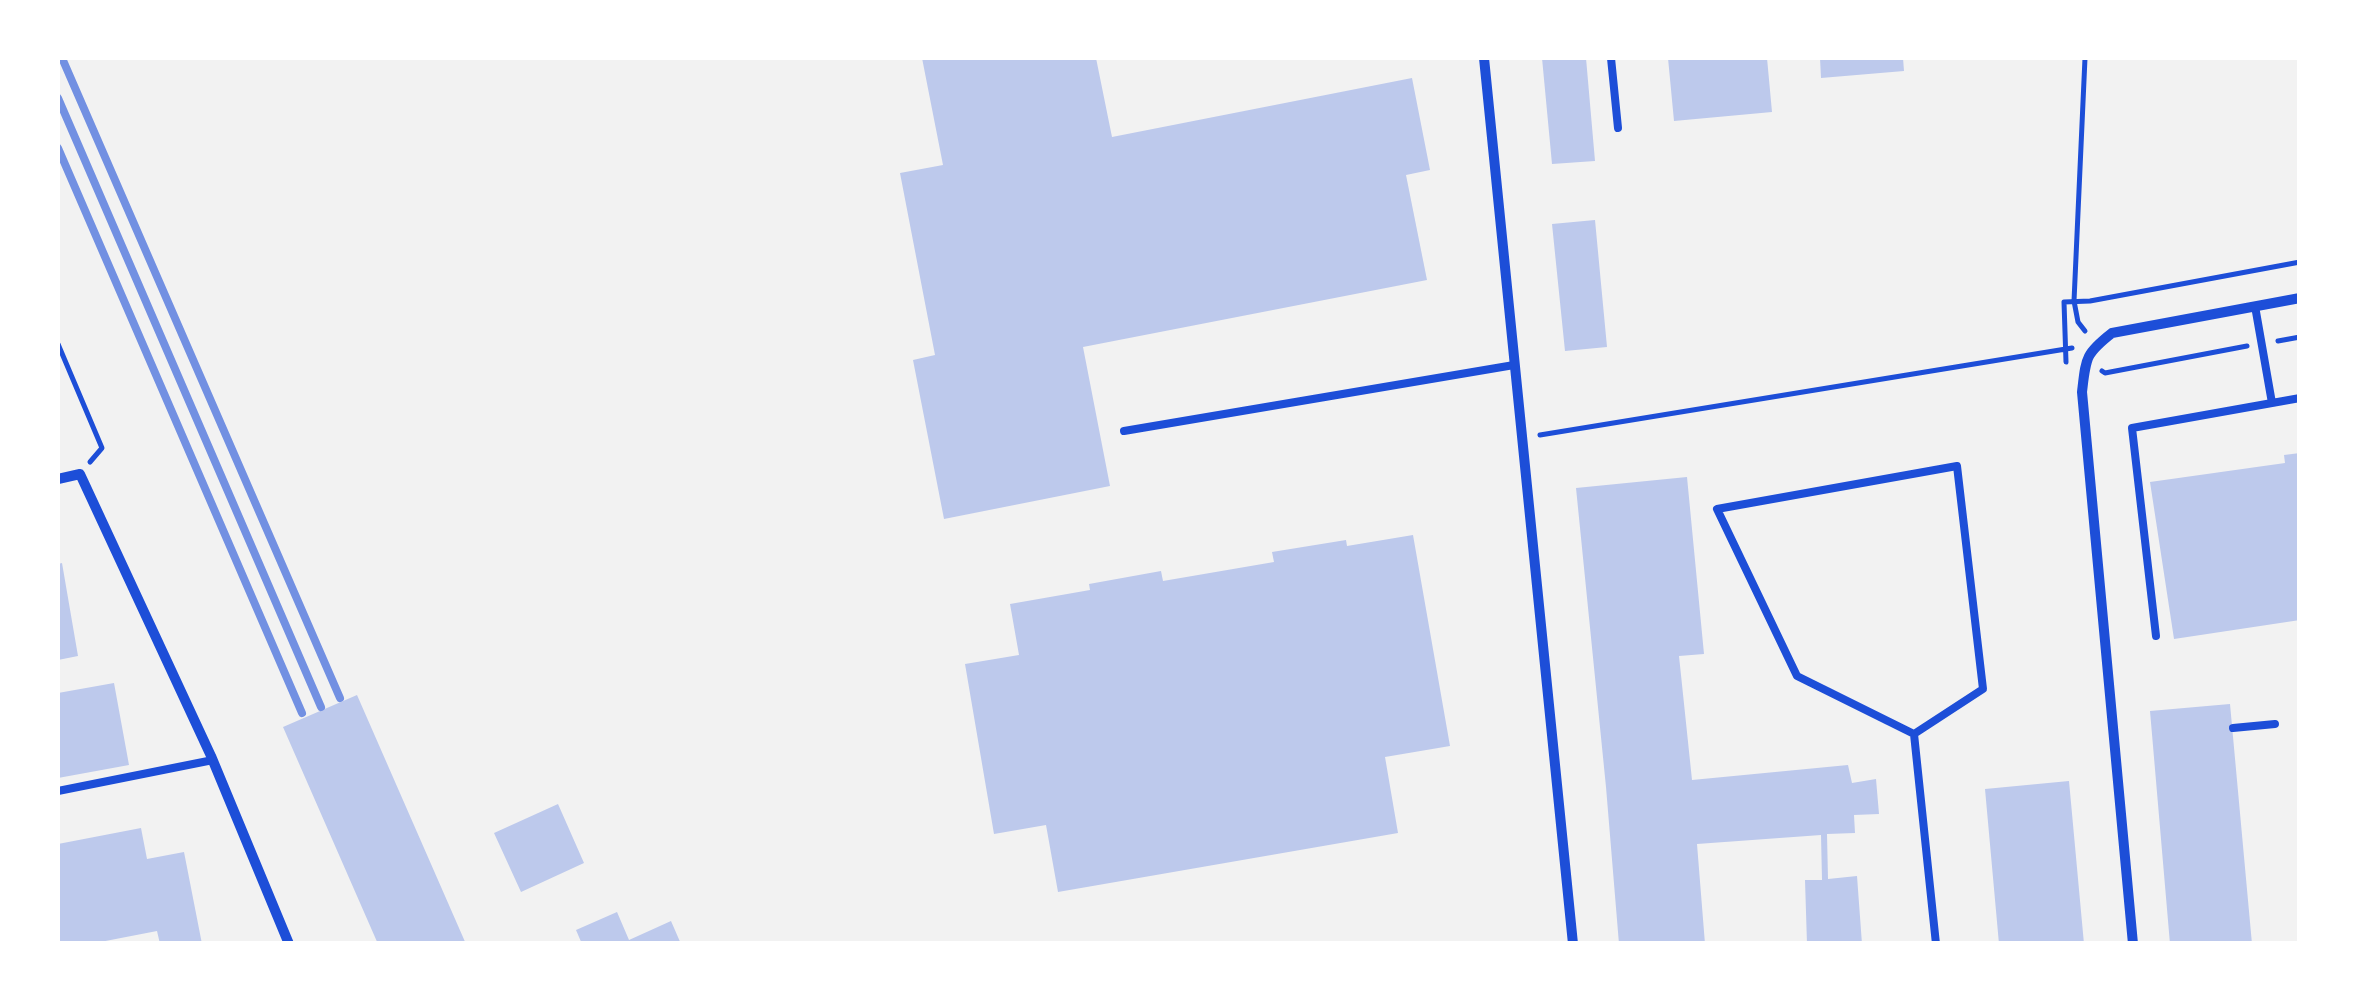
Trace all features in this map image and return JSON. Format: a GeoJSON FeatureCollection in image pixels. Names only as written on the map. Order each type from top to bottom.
{"type":"FeatureCollection","features":[{"type":"Feature","properties":{"kind":"street"},"geometry":{"type":"LineString","coordinates":[[1484,58],[1572,944]]}},
{"type":"Feature","properties":{"kind":"street"},"geometry":{"type":"LineString","coordinates":[[2133,944],[2082,392],[2086,358],[2112,332],[2300,298]]}},
{"type":"Feature","properties":{"kind":"street"},"geometry":{"type":"LineString","coordinates":[[58,478],[80,474],[213,760],[289,944]]}},
{"type":"Feature","properties":{"kind":"lane"},"geometry":{"type":"LineString","coordinates":[[1612,58],[1618,128]]}},
{"type":"Feature","properties":{"kind":"lane"},"geometry":{"type":"LineString","coordinates":[[2255,306],[2272,403]]}},
{"type":"Feature","properties":{"kind":"lane"},"geometry":{"type":"LineString","coordinates":[[1124,431],[1514,366]]}},
{"type":"Feature","properties":{"kind":"lane"},"geometry":{"type":"LineString","coordinates":[[2156,636],[2132,428],[2300,398]]}},
{"type":"Feature","properties":{"kind":"lane"},"geometry":{"type":"LineString","coordinates":[[1958,466],[1983,689],[1914,734],[1797,676],[1717,509],[1958,466]]}},
{"type":"Feature","properties":{"kind":"lane"},"geometry":{"type":"LineString","coordinates":[[2233,728],[2275,724]]}},
{"type":"Feature","properties":{"kind":"lane"},"geometry":{"type":"LineString","coordinates":[[1914,734],[1936,944]]}},
{"type":"Feature","properties":{"kind":"lane"},"geometry":{"type":"LineString","coordinates":[[58,792],[213,760]]}},
{"type":"Feature","properties":{"kind":"path"},"geometry":{"type":"LineString","coordinates":[[2085,58],[2074,301],[2078,322],[2096,345]]}},
{"type":"Feature","properties":{"kind":"path"},"geometry":{"type":"LineString","coordinates":[[2066,370],[2064,302],[2090,301],[2300,262]]}},
{"type":"Feature","properties":{"kind":"path"},"geometry":{"type":"LineString","coordinates":[[2086,358],[2105,373],[2300,336]]}},
{"type":"Feature","properties":{"kind":"path"},"geometry":{"type":"LineString","coordinates":[[58,344],[102,448],[80,474]]}},
{"type":"Feature","properties":{"kind":"path"},"geometry":{"type":"LineString","coordinates":[[1522,438],[2096,345]]}},
{"type":"Feature","properties":{"kind":"building"},"geometry":{"type":"Polygon","coordinates":[[[922,58],[1096,58],[1112,137],[1412,78],[1430,170],[1406,175],[1427,280],[1083,347],[1110,486],[944,519],[913,360],[935,355],[900,173],[943,165],[922,58]]]}},
{"type":"Feature","properties":{"kind":"building"},"geometry":{"type":"Polygon","coordinates":[[[1542,58],[1586,58],[1595,161],[1552,164],[1542,58]]]}},
{"type":"Feature","properties":{"kind":"building"},"geometry":{"type":"Polygon","coordinates":[[[1668,58],[1767,58],[1772,112],[1674,121],[1668,58]]]}},
{"type":"Feature","properties":{"kind":"building"},"geometry":{"type":"Polygon","coordinates":[[[1820,58],[1903,58],[1904,71],[1821,78],[1820,58]]]}},
{"type":"Feature","properties":{"kind":"building"},"geometry":{"type":"Polygon","coordinates":[[[1595,220],[1607,347],[1565,351],[1552,224],[1595,220]]]}},
{"type":"Feature","properties":{"kind":"building"},"geometry":{"type":"Polygon","coordinates":[[[2300,453],[2300,620],[2174,639],[2150,482],[2285,463],[2284,455],[2300,453]]]}},
{"type":"Feature","properties":{"kind":"building"},"geometry":{"type":"Polygon","coordinates":[[[1687,477],[1704,654],[1679,656],[1692,780],[1848,765],[1852,783],[1876,779],[1879,814],[1854,815],[1855,833],[1827,834],[1828,879],[1857,876],[1862,944],[1807,944],[1805,880],[1822,880],[1821,835],[1697,844],[1705,944],[1619,944],[1576,488],[1687,477]]]}},
{"type":"Feature","properties":{"kind":"building"},"geometry":{"type":"Polygon","coordinates":[[[1413,535],[1450,746],[1385,757],[1398,833],[1058,892],[1046,825],[994,834],[965,664],[1019,655],[1010,604],[1090,590],[1089,584],[1161,571],[1163,581],[1274,562],[1272,552],[1346,540],[1347,546],[1413,535]]]}},
{"type":"Feature","properties":{"kind":"building"},"geometry":{"type":"Polygon","coordinates":[[[62,563],[78,656],[58,660],[58,564],[62,563]]]}},
{"type":"Feature","properties":{"kind":"building"},"geometry":{"type":"Polygon","coordinates":[[[114,683],[129,765],[58,778],[58,693],[114,683]]]}},
{"type":"Feature","properties":{"kind":"building"},"geometry":{"type":"Polygon","coordinates":[[[357,695],[466,944],[378,944],[283,727],[357,695]]]}},
{"type":"Feature","properties":{"kind":"building"},"geometry":{"type":"Polygon","coordinates":[[[2230,704],[2252,944],[2170,944],[2150,711],[2230,704]]]}},
{"type":"Feature","properties":{"kind":"building"},"geometry":{"type":"Polygon","coordinates":[[[2069,781],[2084,944],[1999,944],[1985,789],[2069,781]]]}},
{"type":"Feature","properties":{"kind":"building"},"geometry":{"type":"Polygon","coordinates":[[[558,804],[584,863],[521,892],[494,833],[558,804]]]}},
{"type":"Feature","properties":{"kind":"building"},"geometry":{"type":"Polygon","coordinates":[[[141,828],[147,859],[184,852],[202,944],[160,944],[157,931],[90,944],[58,944],[58,844],[141,828]]]}},
{"type":"Feature","properties":{"kind":"building"},"geometry":{"type":"Polygon","coordinates":[[[617,912],[629,940],[671,921],[681,944],[582,944],[576,930],[617,912]]]}},
{"type":"Feature","properties":{"kind":"railway"},"geometry":{"type":"LineString","coordinates":[[62,58],[340,698]]}},
{"type":"Feature","properties":{"kind":"railway"},"geometry":{"type":"LineString","coordinates":[[58,98],[321,707]]}},
{"type":"Feature","properties":{"kind":"railway"},"geometry":{"type":"LineString","coordinates":[[58,148],[302,713]]}}]}
